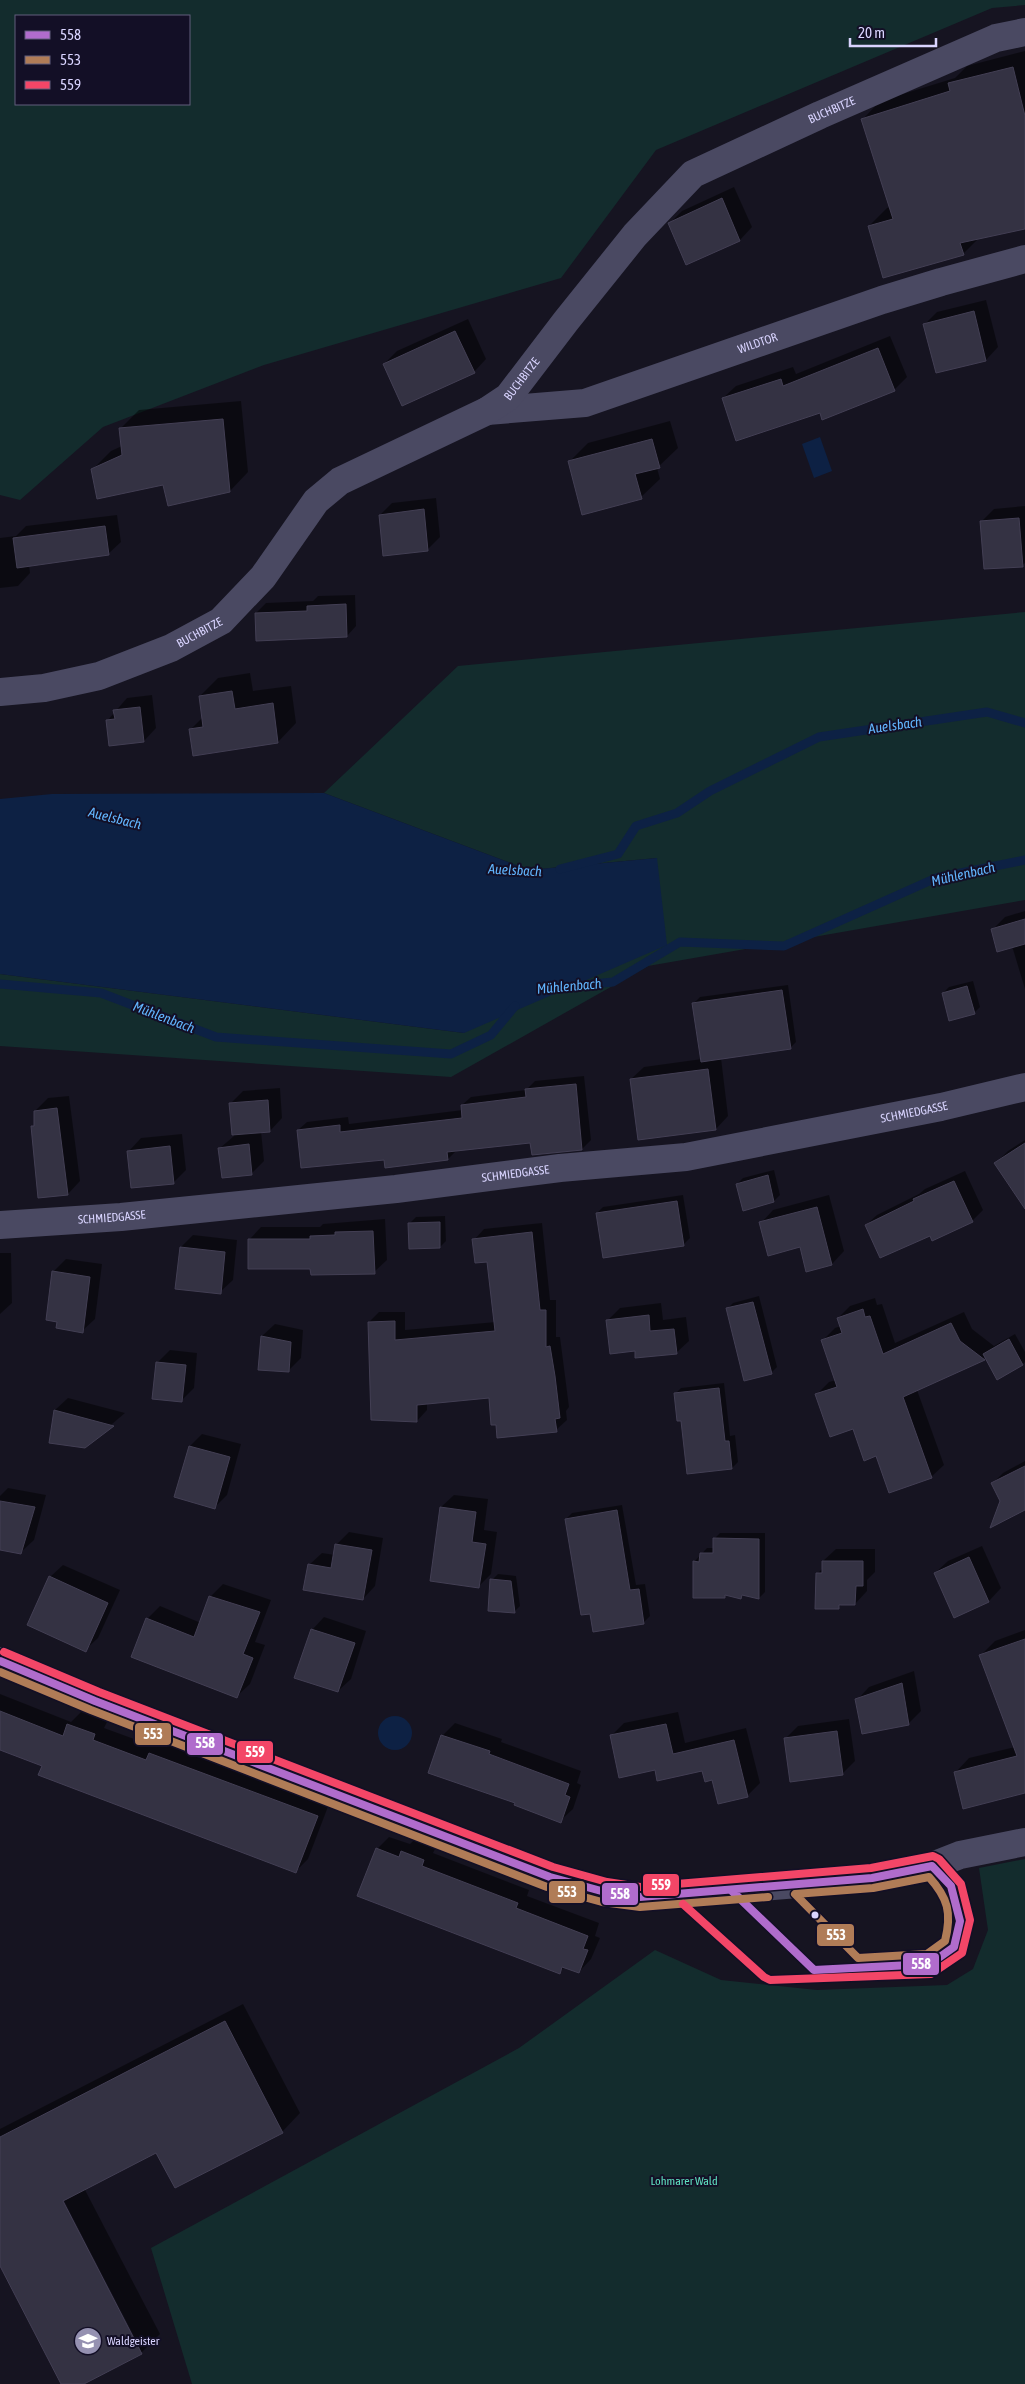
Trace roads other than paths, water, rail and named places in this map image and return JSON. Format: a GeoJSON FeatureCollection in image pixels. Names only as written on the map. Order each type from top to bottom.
{"type":"FeatureCollection","features":[{"type":"Feature","properties":{"kind":"street","name":"BUCHBITZE"},"geometry":{"type":"LineString","coordinates":[[0,692],[44,688],[100,676],[172,648],[221,621],[263,577],[316,501],[340,481],[487,411],[508,397],[566,321],[635,236],[693,174],[820,115],[996,38],[1025,32]]}},
{"type":"Feature","properties":{"kind":"street","name":"WILDTOR"},"geometry":{"type":"LineString","coordinates":[[487,411],[585,403],[891,298],[1025,259]]}},
{"type":"Feature","properties":{"kind":"street","name":"SCHMIEDGASSE"},"geometry":{"type":"LineString","coordinates":[[0,1225],[121,1217],[396,1189],[560,1168],[686,1157],[942,1107],[1025,1087]]}},
{"type":"Feature","properties":{"kind":"street"},"geometry":{"type":"LineString","coordinates":[[0,1661],[95,1701],[550,1877],[605,1892],[640,1897],[872,1878],[932,1866],[960,1855],[1025,1842]]}},
{"type":"Feature","properties":{"kind":"water"},"geometry":{"type":"Polygon","coordinates":[[[820,437],[832,471],[814,478],[802,444],[820,437]]]}},
{"type":"Feature","properties":{"kind":"water"},"geometry":{"type":"Polygon","coordinates":[[[324,793],[529,870],[657,858],[667,945],[464,1033],[0,974],[0,799],[52,794],[324,793]]]}},
{"type":"Feature","properties":{"kind":"water"},"geometry":{"type":"Polygon","coordinates":[[[395,1716],[407,1721],[412,1733],[407,1745],[395,1750],[383,1745],[378,1733],[383,1721],[395,1716]]]}},
{"type":"Feature","properties":{"kind":"waterway","name":"Auelsbach"},"geometry":{"type":"LineString","coordinates":[[560,869],[618,854],[636,826],[677,813],[710,791],[819,737],[987,712],[1025,723]]}},
{"type":"Feature","properties":{"kind":"waterway","name":"Mühlenbach"},"geometry":{"type":"LineString","coordinates":[[563,987],[613,982],[680,942],[784,946],[936,878],[1025,860]]}},
{"type":"Feature","properties":{"kind":"waterway","name":"Mühlenbach"},"geometry":{"type":"LineString","coordinates":[[0,984],[101,993],[216,1037],[451,1054],[491,1035],[515,1006]]}},
{"type":"Feature","properties":{"kind":"place","name":"Waldgeister"},"geometry":{"type":"Point","coordinates":[88,2341]}},
{"type":"Feature","properties":{"kind":"park label","name":"Lohmarer Wald"},"geometry":{"type":"Point","coordinates":[684,2181]}}]}
